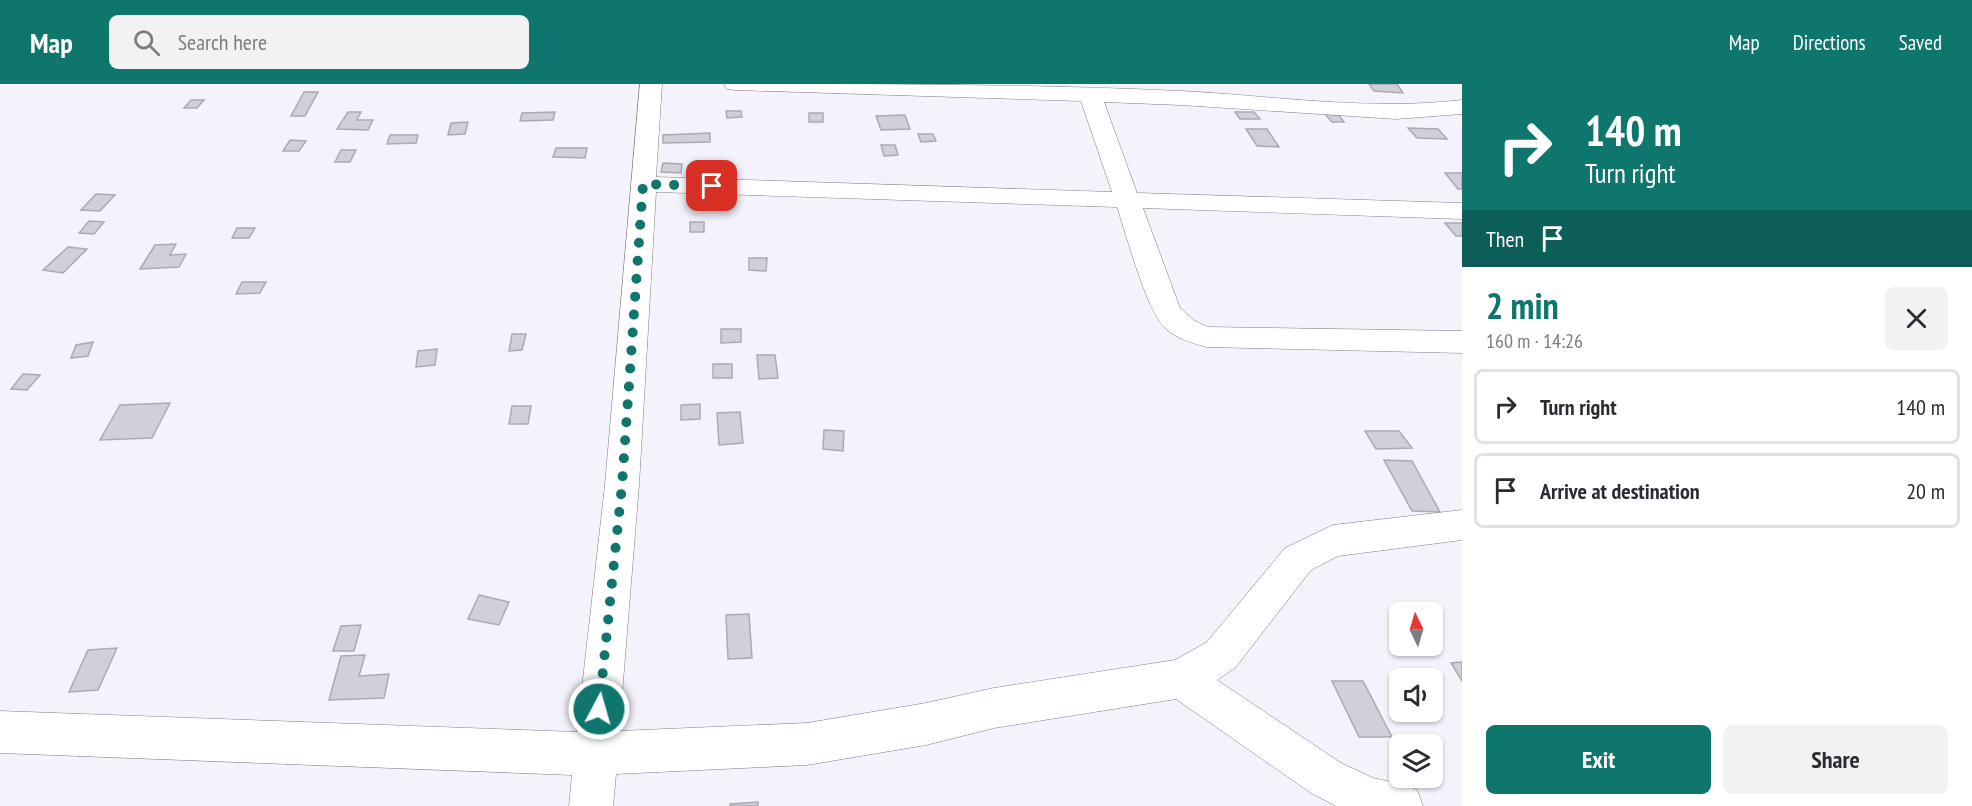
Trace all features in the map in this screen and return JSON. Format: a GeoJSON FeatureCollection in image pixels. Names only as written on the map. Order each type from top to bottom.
{"type":"FeatureCollection","features":[{"type":"Feature","properties":{"kind":"street"},"geometry":{"type":"LineString","coordinates":[[591,806],[622,485],[651,84]]}},
{"type":"Feature","properties":{"kind":"street"},"geometry":{"type":"LineString","coordinates":[[735,84],[1222,100],[1396,112],[1462,107]]}},
{"type":"Feature","properties":{"kind":"street"},"geometry":{"type":"LineString","coordinates":[[1090,95],[1167,312],[1177,324],[1190,332],[1208,337],[1462,342]]}},
{"type":"Feature","properties":{"kind":"street"},"geometry":{"type":"LineString","coordinates":[[643,184],[1462,211]]}},
{"type":"Feature","properties":{"kind":"street"},"geometry":{"type":"LineString","coordinates":[[0,732],[595,754],[807,744],[926,724],[994,708],[1181,679],[1221,655],[1298,559],[1333,541],[1462,525]]}},
{"type":"Feature","properties":{"kind":"street"},"geometry":{"type":"LineString","coordinates":[[1181,679],[1326,778],[1369,798],[1401,806]]}},
{"type":"Feature","properties":{"kind":"building"},"geometry":{"type":"Polygon","coordinates":[[[1369,84],[1397,84],[1403,93],[1374,91],[1369,84]]]}},
{"type":"Feature","properties":{"kind":"building"},"geometry":{"type":"Polygon","coordinates":[[[304,92],[318,92],[305,116],[291,116],[304,92]]]}},
{"type":"Feature","properties":{"kind":"building"},"geometry":{"type":"Polygon","coordinates":[[[191,100],[204,100],[197,108],[184,108],[191,100]]]}},
{"type":"Feature","properties":{"kind":"building"},"geometry":{"type":"Polygon","coordinates":[[[726,111],[741,111],[742,117],[727,118],[726,111]]]}},
{"type":"Feature","properties":{"kind":"building"},"geometry":{"type":"Polygon","coordinates":[[[348,112],[361,112],[357,120],[373,120],[368,130],[337,129],[348,112]]]}},
{"type":"Feature","properties":{"kind":"building"},"geometry":{"type":"Polygon","coordinates":[[[555,112],[553,120],[520,121],[522,113],[555,112]]]}},
{"type":"Feature","properties":{"kind":"building"},"geometry":{"type":"Polygon","coordinates":[[[1235,112],[1254,112],[1260,119],[1240,119],[1235,112]]]}},
{"type":"Feature","properties":{"kind":"building"},"geometry":{"type":"Polygon","coordinates":[[[809,113],[823,113],[823,122],[809,122],[809,113]]]}},
{"type":"Feature","properties":{"kind":"building"},"geometry":{"type":"Polygon","coordinates":[[[1325,114],[1338,114],[1344,122],[1332,122],[1325,114]]]}},
{"type":"Feature","properties":{"kind":"building"},"geometry":{"type":"Polygon","coordinates":[[[905,115],[910,129],[881,130],[876,116],[905,115]]]}},
{"type":"Feature","properties":{"kind":"building"},"geometry":{"type":"Polygon","coordinates":[[[468,122],[465,134],[448,135],[451,123],[468,122]]]}},
{"type":"Feature","properties":{"kind":"building"},"geometry":{"type":"Polygon","coordinates":[[[1408,128],[1438,129],[1447,139],[1417,138],[1408,128]]]}},
{"type":"Feature","properties":{"kind":"building"},"geometry":{"type":"Polygon","coordinates":[[[1246,129],[1267,129],[1279,147],[1257,146],[1246,129]]]}},
{"type":"Feature","properties":{"kind":"building"},"geometry":{"type":"Polygon","coordinates":[[[710,133],[710,142],[663,143],[663,135],[710,133]]]}},
{"type":"Feature","properties":{"kind":"building"},"geometry":{"type":"Polygon","coordinates":[[[918,134],[933,134],[936,141],[921,142],[918,134]]]}},
{"type":"Feature","properties":{"kind":"building"},"geometry":{"type":"Polygon","coordinates":[[[390,135],[418,135],[416,143],[387,144],[390,135]]]}},
{"type":"Feature","properties":{"kind":"building"},"geometry":{"type":"Polygon","coordinates":[[[290,140],[306,141],[299,151],[283,151],[290,140]]]}},
{"type":"Feature","properties":{"kind":"building"},"geometry":{"type":"Polygon","coordinates":[[[881,145],[895,145],[898,155],[884,156],[881,145]]]}},
{"type":"Feature","properties":{"kind":"building"},"geometry":{"type":"Polygon","coordinates":[[[556,148],[587,148],[585,158],[553,157],[556,148]]]}},
{"type":"Feature","properties":{"kind":"building"},"geometry":{"type":"Polygon","coordinates":[[[341,150],[356,150],[350,162],[335,162],[341,150]]]}},
{"type":"Feature","properties":{"kind":"building"},"geometry":{"type":"Polygon","coordinates":[[[663,163],[682,164],[681,173],[661,172],[663,163]]]}},
{"type":"Feature","properties":{"kind":"building"},"geometry":{"type":"Polygon","coordinates":[[[1445,173],[1462,173],[1462,189],[1458,189],[1445,173]]]}},
{"type":"Feature","properties":{"kind":"building"},"geometry":{"type":"Polygon","coordinates":[[[96,194],[115,195],[100,211],[81,210],[96,194]]]}},
{"type":"Feature","properties":{"kind":"building"},"geometry":{"type":"Polygon","coordinates":[[[89,221],[104,222],[94,234],[79,233],[89,221]]]}},
{"type":"Feature","properties":{"kind":"building"},"geometry":{"type":"Polygon","coordinates":[[[690,222],[704,222],[704,232],[690,232],[690,222]]]}},
{"type":"Feature","properties":{"kind":"building"},"geometry":{"type":"Polygon","coordinates":[[[1445,223],[1462,223],[1462,236],[1456,236],[1445,223]]]}},
{"type":"Feature","properties":{"kind":"building"},"geometry":{"type":"Polygon","coordinates":[[[237,228],[255,228],[249,238],[232,238],[237,228]]]}},
{"type":"Feature","properties":{"kind":"building"},"geometry":{"type":"Polygon","coordinates":[[[176,244],[170,255],[186,254],[179,267],[140,269],[155,245],[176,244]]]}},
{"type":"Feature","properties":{"kind":"building"},"geometry":{"type":"Polygon","coordinates":[[[68,247],[87,249],[63,273],[43,270],[68,247]]]}},
{"type":"Feature","properties":{"kind":"building"},"geometry":{"type":"Polygon","coordinates":[[[749,258],[767,258],[766,271],[749,270],[749,258]]]}},
{"type":"Feature","properties":{"kind":"building"},"geometry":{"type":"Polygon","coordinates":[[[242,282],[266,282],[260,293],[236,294],[242,282]]]}},
{"type":"Feature","properties":{"kind":"building"},"geometry":{"type":"Polygon","coordinates":[[[721,329],[741,329],[741,342],[721,343],[721,329]]]}},
{"type":"Feature","properties":{"kind":"building"},"geometry":{"type":"Polygon","coordinates":[[[512,334],[526,334],[522,350],[509,351],[512,334]]]}},
{"type":"Feature","properties":{"kind":"building"},"geometry":{"type":"Polygon","coordinates":[[[93,342],[88,356],[71,358],[76,345],[93,342]]]}},
{"type":"Feature","properties":{"kind":"building"},"geometry":{"type":"Polygon","coordinates":[[[437,349],[435,365],[416,367],[418,351],[437,349]]]}},
{"type":"Feature","properties":{"kind":"building"},"geometry":{"type":"Polygon","coordinates":[[[757,355],[775,355],[778,378],[759,379],[757,355]]]}},
{"type":"Feature","properties":{"kind":"building"},"geometry":{"type":"Polygon","coordinates":[[[713,364],[732,364],[732,378],[713,378],[713,364]]]}},
{"type":"Feature","properties":{"kind":"building"},"geometry":{"type":"Polygon","coordinates":[[[23,374],[40,375],[27,390],[11,389],[23,374]]]}},
{"type":"Feature","properties":{"kind":"building"},"geometry":{"type":"Polygon","coordinates":[[[170,403],[152,438],[100,440],[120,405],[170,403]]]}},
{"type":"Feature","properties":{"kind":"building"},"geometry":{"type":"Polygon","coordinates":[[[700,404],[700,419],[681,420],[681,405],[700,404]]]}},
{"type":"Feature","properties":{"kind":"building"},"geometry":{"type":"Polygon","coordinates":[[[512,406],[531,406],[528,424],[509,424],[512,406]]]}},
{"type":"Feature","properties":{"kind":"building"},"geometry":{"type":"Polygon","coordinates":[[[740,412],[743,443],[719,445],[717,413],[740,412]]]}},
{"type":"Feature","properties":{"kind":"building"},"geometry":{"type":"Polygon","coordinates":[[[824,430],[844,431],[843,451],[823,449],[824,430]]]}},
{"type":"Feature","properties":{"kind":"building"},"geometry":{"type":"Polygon","coordinates":[[[1365,431],[1399,431],[1412,448],[1376,449],[1365,431]]]}},
{"type":"Feature","properties":{"kind":"building"},"geometry":{"type":"Polygon","coordinates":[[[1384,460],[1412,461],[1440,512],[1412,511],[1384,460]]]}},
{"type":"Feature","properties":{"kind":"building"},"geometry":{"type":"Polygon","coordinates":[[[479,595],[509,602],[499,625],[468,619],[479,595]]]}},
{"type":"Feature","properties":{"kind":"building"},"geometry":{"type":"Polygon","coordinates":[[[749,614],[752,658],[728,659],[726,615],[749,614]]]}},
{"type":"Feature","properties":{"kind":"building"},"geometry":{"type":"Polygon","coordinates":[[[361,625],[354,651],[333,651],[341,626],[361,625]]]}},
{"type":"Feature","properties":{"kind":"building"},"geometry":{"type":"Polygon","coordinates":[[[117,648],[98,690],[69,692],[88,650],[117,648]]]}},
{"type":"Feature","properties":{"kind":"building"},"geometry":{"type":"Polygon","coordinates":[[[365,655],[359,676],[389,674],[384,698],[329,700],[341,656],[365,655]]]}},
{"type":"Feature","properties":{"kind":"building"},"geometry":{"type":"Polygon","coordinates":[[[1462,662],[1462,681],[1451,663],[1462,662]]]}},
{"type":"Feature","properties":{"kind":"building"},"geometry":{"type":"Polygon","coordinates":[[[1332,681],[1363,681],[1390,734],[1389,737],[1359,737],[1332,681]]]}},
{"type":"Feature","properties":{"kind":"building"},"geometry":{"type":"Polygon","coordinates":[[[758,802],[758,806],[730,806],[730,804],[758,802]]]}},
{"type":"Feature","properties":{"kind":"route"},"geometry":{"type":"LineString","coordinates":[[599,709],[622,485],[643,184],[712,186]]}}]}
